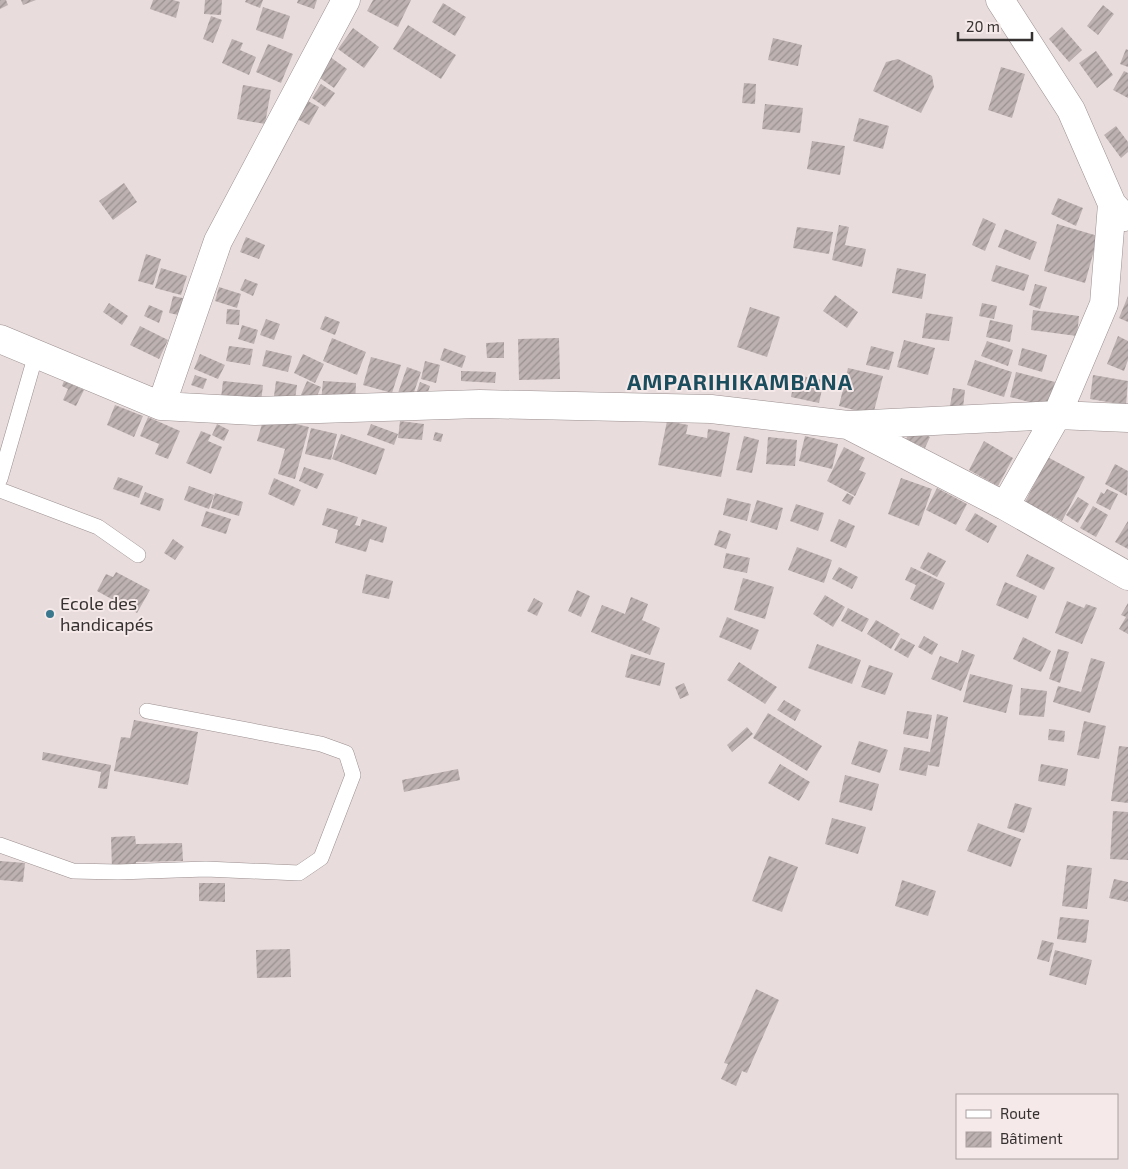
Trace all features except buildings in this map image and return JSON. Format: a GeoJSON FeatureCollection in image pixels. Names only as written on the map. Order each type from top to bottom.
{"type":"FeatureCollection","features":[{"type":"Feature","properties":{"kind":"street"},"geometry":{"type":"LineString","coordinates":[[161,406],[218,242],[346,0]]}},
{"type":"Feature","properties":{"kind":"street"},"geometry":{"type":"LineString","coordinates":[[1000,0],[1071,110],[1120,212],[1104,304],[1057,415],[1005,506]]}},
{"type":"Feature","properties":{"kind":"street"},"geometry":{"type":"LineString","coordinates":[[0,339],[161,406],[255,411],[480,404],[711,409],[848,425],[1057,415],[1128,418]]}},
{"type":"Feature","properties":{"kind":"street"},"geometry":{"type":"LineString","coordinates":[[848,425],[1005,506],[1128,576]]}},
{"type":"Feature","properties":{"kind":"lane"},"geometry":{"type":"LineString","coordinates":[[0,479],[36,354]]}},
{"type":"Feature","properties":{"kind":"lane"},"geometry":{"type":"LineString","coordinates":[[0,490],[98,527],[138,554]]}},
{"type":"Feature","properties":{"kind":"lane"},"geometry":{"type":"LineString","coordinates":[[0,844],[73,871],[118,872],[206,869],[299,873],[321,858],[354,775],[346,753],[321,744],[147,711]]}},
{"type":"Feature","properties":{"kind":"place","name":"Ecole des handicapés"},"geometry":{"type":"Point","coordinates":[50,614]}},
{"type":"Feature","properties":{"kind":"district","name":"AMPARIHIKAMBANA"},"geometry":{"type":"Point","coordinates":[740,382]}}]}
